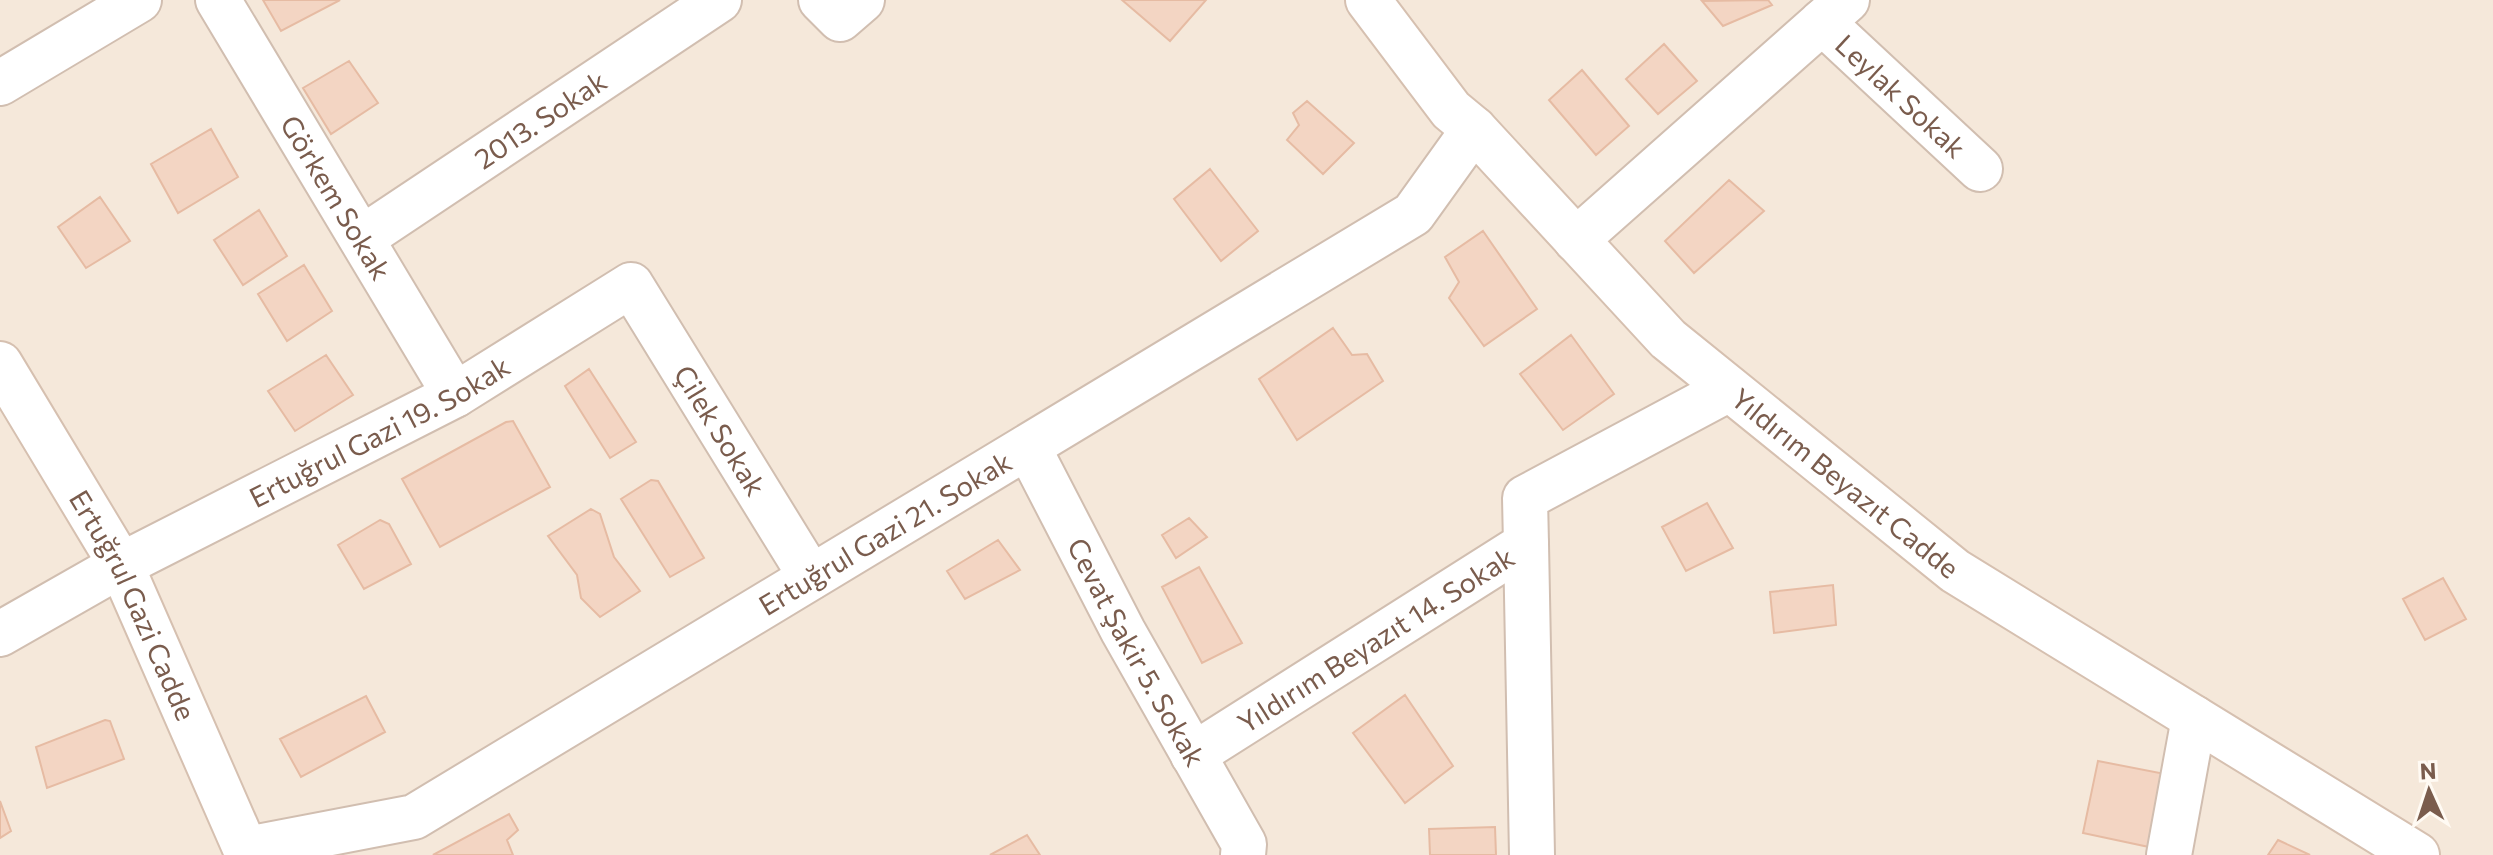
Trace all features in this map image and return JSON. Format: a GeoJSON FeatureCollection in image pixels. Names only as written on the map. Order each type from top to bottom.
{"type":"FeatureCollection","features":[{"type":"Feature","properties":{"kind":"street"},"geometry":{"type":"LineString","coordinates":[[0,83],[139,0]]}},
{"type":"Feature","properties":{"kind":"street","name":"Görkem Sokak"},"geometry":{"type":"LineString","coordinates":[[218,0],[455,395]]}},
{"type":"Feature","properties":{"kind":"street","name":"2013. Sokak"},"geometry":{"type":"LineString","coordinates":[[362,238],[719,0]]}},
{"type":"Feature","properties":{"kind":"street","name":"Yıldırım Beyazıt Cadde"},"geometry":{"type":"LineString","coordinates":[[1368,0],[1451,110],[1474,129],[1668,339],[1729,389],[1955,571],[2417,855]]}},
{"type":"Feature","properties":{"kind":"street"},"geometry":{"type":"LineString","coordinates":[[1576,240],[1835,11]]}},
{"type":"Feature","properties":{"kind":"street","name":"Leylak Sokak"},"geometry":{"type":"LineString","coordinates":[[1835,11],[1980,169]]}},
{"type":"Feature","properties":{"kind":"street","name":"Ertuğrul Gazi 21. Sokak"},"geometry":{"type":"LineString","coordinates":[[247,852],[414,817],[1413,214],[1474,129]]}},
{"type":"Feature","properties":{"kind":"street","name":"Ertuğrul Gazi 19. Sokak"},"geometry":{"type":"LineString","coordinates":[[0,634],[121,565],[455,395],[631,285]]}},
{"type":"Feature","properties":{"kind":"street","name":"Çilek Sokak"},"geometry":{"type":"LineString","coordinates":[[631,285],[811,577]]}},
{"type":"Feature","properties":{"kind":"street","name":"Ertuğrul Gazi Cadde"},"geometry":{"type":"LineString","coordinates":[[0,364],[121,565],[247,852]]}},
{"type":"Feature","properties":{"kind":"street","name":"Yıldırım Beyazıt 14. Sokak"},"geometry":{"type":"LineString","coordinates":[[1193,755],[1526,544],[1525,498],[1729,389]]}},
{"type":"Feature","properties":{"kind":"street","name":"Cevat Şakir 5. Sokak"},"geometry":{"type":"LineString","coordinates":[[1028,447],[1123,631],[1244,844],[1243,855]]}},
{"type":"Feature","properties":{"kind":"street"},"geometry":{"type":"LineString","coordinates":[[1526,544],[1532,855]]}},
{"type":"Feature","properties":{"kind":"street"},"geometry":{"type":"LineString","coordinates":[[2169,855],[2194,718]]}},
{"type":"Feature","properties":{"kind":"shaded area"},"geometry":{"type":"Polygon","coordinates":[[[0,0],[2493,0],[2493,855],[0,855],[0,0]]]}},
{"type":"Feature","properties":{"kind":"building"},"geometry":{"type":"Polygon","coordinates":[[[263,0],[340,0],[281,31],[263,0]]]}},
{"type":"Feature","properties":{"kind":"building"},"geometry":{"type":"Polygon","coordinates":[[[1122,0],[1206,0],[1170,41],[1122,0]]]}},
{"type":"Feature","properties":{"kind":"building"},"geometry":{"type":"Polygon","coordinates":[[[1768,0],[1772,5],[1723,26],[1702,1],[1768,0]]]}},
{"type":"Feature","properties":{"kind":"building"},"geometry":{"type":"Polygon","coordinates":[[[1664,44],[1697,81],[1658,114],[1626,79],[1664,44]]]}},
{"type":"Feature","properties":{"kind":"building"},"geometry":{"type":"Polygon","coordinates":[[[349,61],[378,103],[331,134],[303,88],[349,61]]]}},
{"type":"Feature","properties":{"kind":"building"},"geometry":{"type":"Polygon","coordinates":[[[1582,70],[1629,126],[1596,155],[1549,100],[1582,70]]]}},
{"type":"Feature","properties":{"kind":"building"},"geometry":{"type":"Polygon","coordinates":[[[1307,101],[1354,143],[1323,174],[1287,140],[1299,125],[1293,113],[1307,101]]]}},
{"type":"Feature","properties":{"kind":"building"},"geometry":{"type":"Polygon","coordinates":[[[211,129],[238,177],[178,213],[151,164],[211,129]]]}},
{"type":"Feature","properties":{"kind":"building"},"geometry":{"type":"Polygon","coordinates":[[[1210,169],[1258,231],[1221,261],[1174,199],[1210,169]]]}},
{"type":"Feature","properties":{"kind":"building"},"geometry":{"type":"Polygon","coordinates":[[[1729,180],[1764,211],[1694,273],[1665,241],[1729,180]]]}},
{"type":"Feature","properties":{"kind":"building"},"geometry":{"type":"Polygon","coordinates":[[[100,197],[130,241],[86,268],[58,227],[100,197]]]}},
{"type":"Feature","properties":{"kind":"building"},"geometry":{"type":"Polygon","coordinates":[[[259,210],[287,256],[243,285],[214,240],[259,210]]]}},
{"type":"Feature","properties":{"kind":"building"},"geometry":{"type":"Polygon","coordinates":[[[1483,231],[1537,309],[1484,346],[1449,298],[1459,282],[1445,257],[1483,231]]]}},
{"type":"Feature","properties":{"kind":"building"},"geometry":{"type":"Polygon","coordinates":[[[304,265],[332,311],[287,341],[258,294],[304,265]]]}},
{"type":"Feature","properties":{"kind":"building"},"geometry":{"type":"Polygon","coordinates":[[[1333,328],[1352,355],[1367,354],[1383,381],[1297,440],[1259,379],[1333,328]]]}},
{"type":"Feature","properties":{"kind":"building"},"geometry":{"type":"Polygon","coordinates":[[[1571,335],[1614,394],[1563,430],[1520,374],[1571,335]]]}},
{"type":"Feature","properties":{"kind":"building"},"geometry":{"type":"Polygon","coordinates":[[[326,355],[353,395],[295,431],[268,391],[326,355]]]}},
{"type":"Feature","properties":{"kind":"building"},"geometry":{"type":"Polygon","coordinates":[[[589,369],[636,442],[610,458],[565,386],[589,369]]]}},
{"type":"Feature","properties":{"kind":"building"},"geometry":{"type":"Polygon","coordinates":[[[513,421],[550,487],[440,547],[402,479],[513,421]]]}},
{"type":"Feature","properties":{"kind":"building"},"geometry":{"type":"Polygon","coordinates":[[[651,480],[658,481],[704,558],[670,577],[621,499],[651,480]]]}},
{"type":"Feature","properties":{"kind":"building"},"geometry":{"type":"Polygon","coordinates":[[[1707,503],[1733,548],[1686,571],[1662,527],[1707,503]]]}},
{"type":"Feature","properties":{"kind":"building"},"geometry":{"type":"Polygon","coordinates":[[[591,509],[600,514],[614,557],[640,591],[600,617],[581,598],[577,575],[548,536],[591,509]]]}},
{"type":"Feature","properties":{"kind":"building"},"geometry":{"type":"Polygon","coordinates":[[[1189,518],[1207,537],[1176,558],[1162,535],[1189,518]]]}},
{"type":"Feature","properties":{"kind":"building"},"geometry":{"type":"Polygon","coordinates":[[[380,520],[389,524],[411,564],[364,589],[338,545],[380,520]]]}},
{"type":"Feature","properties":{"kind":"building"},"geometry":{"type":"Polygon","coordinates":[[[998,540],[1020,570],[965,599],[947,571],[998,540]]]}},
{"type":"Feature","properties":{"kind":"building"},"geometry":{"type":"Polygon","coordinates":[[[1199,567],[1242,643],[1202,663],[1162,587],[1199,567]]]}},
{"type":"Feature","properties":{"kind":"building"},"geometry":{"type":"Polygon","coordinates":[[[2443,578],[2466,619],[2425,640],[2403,599],[2443,578]]]}},
{"type":"Feature","properties":{"kind":"building"},"geometry":{"type":"Polygon","coordinates":[[[1833,585],[1836,625],[1774,633],[1770,592],[1833,585]]]}},
{"type":"Feature","properties":{"kind":"building"},"geometry":{"type":"Polygon","coordinates":[[[1405,695],[1453,766],[1405,803],[1353,733],[1405,695]]]}},
{"type":"Feature","properties":{"kind":"building"},"geometry":{"type":"Polygon","coordinates":[[[366,696],[385,732],[301,777],[280,739],[366,696]]]}},
{"type":"Feature","properties":{"kind":"building"},"geometry":{"type":"Polygon","coordinates":[[[105,720],[110,721],[124,759],[47,788],[36,747],[105,720]]]}},
{"type":"Feature","properties":{"kind":"building"},"geometry":{"type":"Polygon","coordinates":[[[2098,761],[2165,774],[2149,847],[2083,833],[2098,761]]]}},
{"type":"Feature","properties":{"kind":"building"},"geometry":{"type":"Polygon","coordinates":[[[0,801],[11,831],[0,838],[0,801]]]}},
{"type":"Feature","properties":{"kind":"building"},"geometry":{"type":"Polygon","coordinates":[[[509,814],[518,830],[507,840],[513,855],[433,855],[509,814]]]}},
{"type":"Feature","properties":{"kind":"building"},"geometry":{"type":"Polygon","coordinates":[[[1495,827],[1496,855],[1430,855],[1429,829],[1495,827]]]}},
{"type":"Feature","properties":{"kind":"building"},"geometry":{"type":"Polygon","coordinates":[[[1027,835],[1040,855],[990,855],[1027,835]]]}},
{"type":"Feature","properties":{"kind":"building"},"geometry":{"type":"Polygon","coordinates":[[[2278,840],[2310,855],[2268,855],[2278,840]]]}}]}
